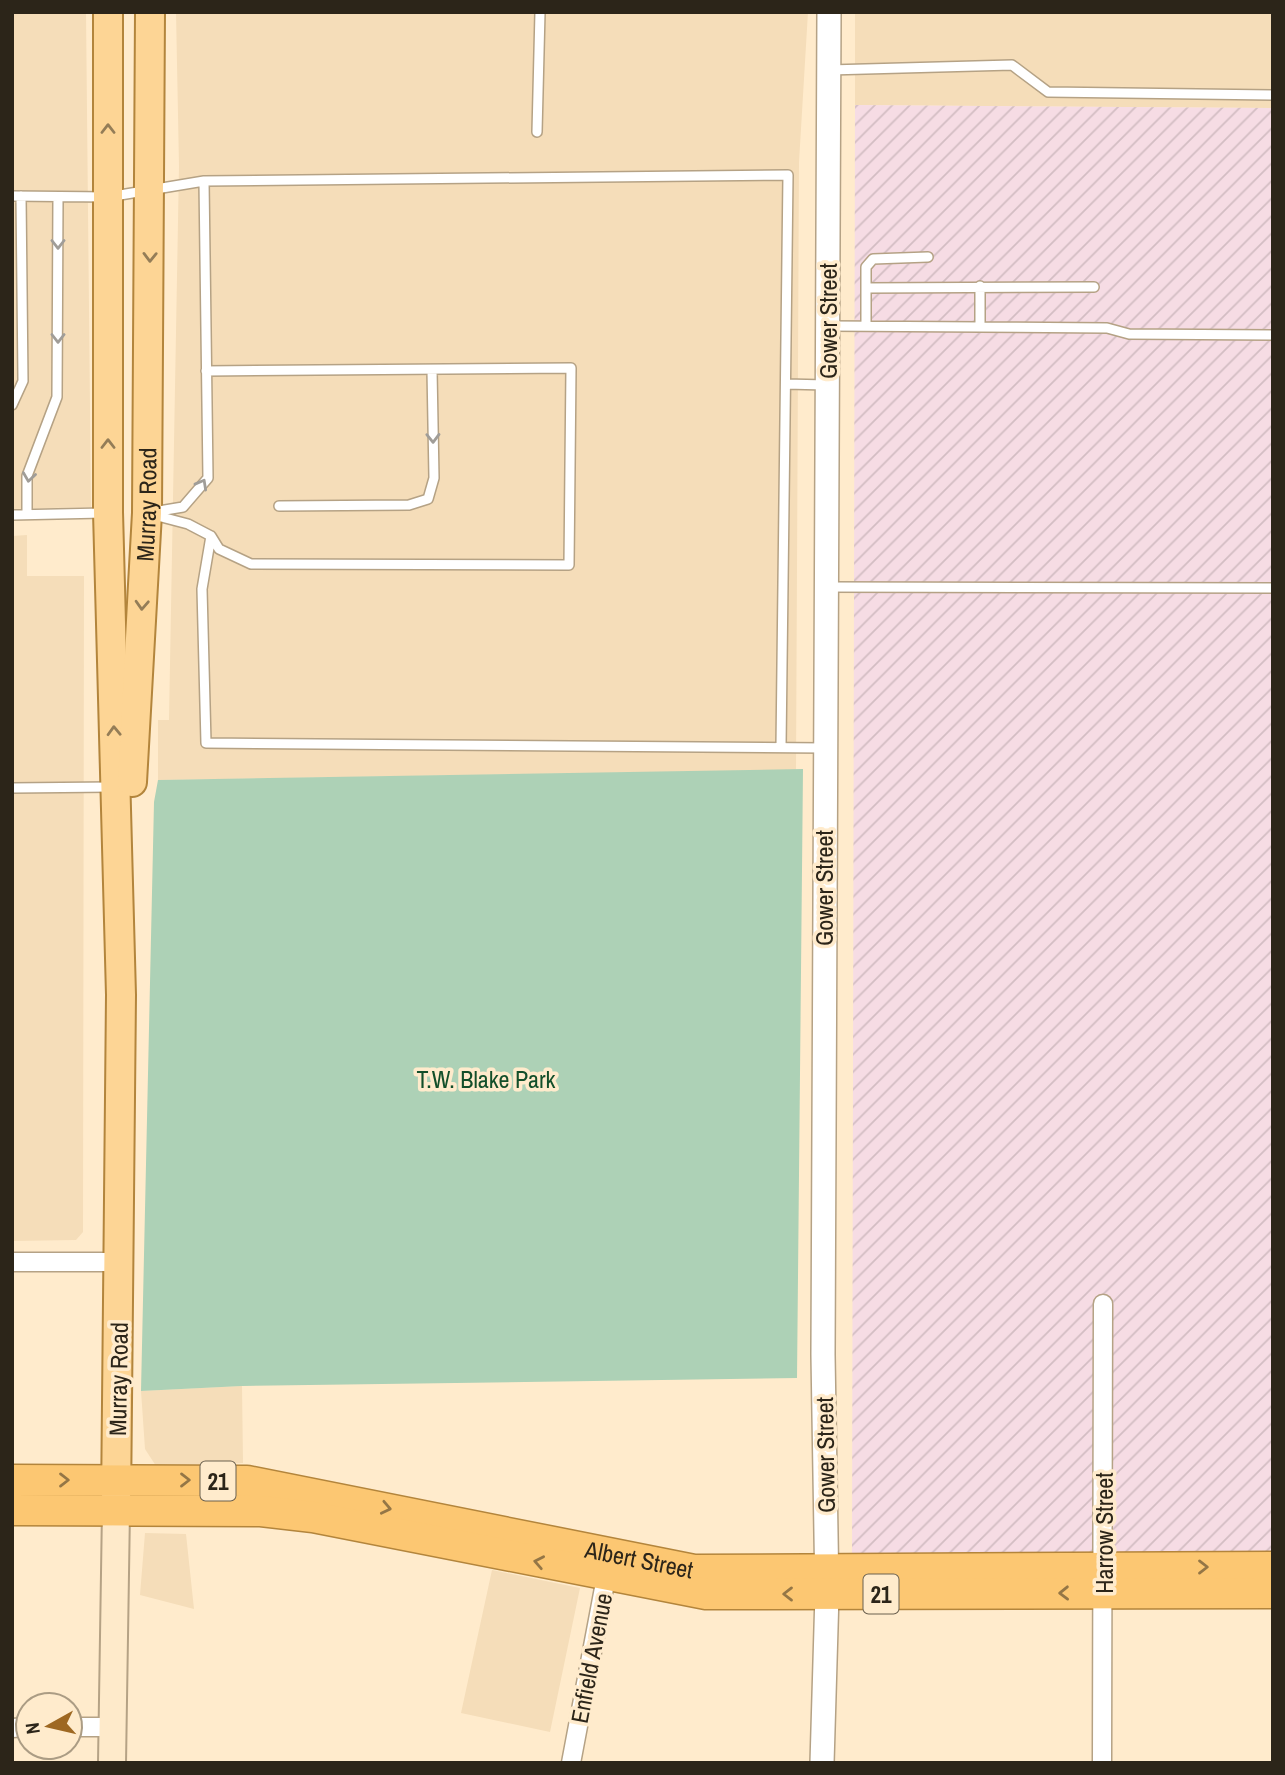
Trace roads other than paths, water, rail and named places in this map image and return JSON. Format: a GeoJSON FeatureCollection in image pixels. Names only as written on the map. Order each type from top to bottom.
{"type":"FeatureCollection","features":[{"type":"Feature","properties":{"kind":"highway","name":"Albert Street"},"geometry":{"type":"LineString","coordinates":[[12,1480],[247,1481],[316,1506],[609,1564],[827,1581],[1239,1580],[1273,1567]]}},
{"type":"Feature","properties":{"kind":"highway","name":"Albert Street"},"geometry":{"type":"LineString","coordinates":[[12,1510],[261,1511],[316,1506]]}},
{"type":"Feature","properties":{"kind":"highway","name":"Albert Street"},"geometry":{"type":"LineString","coordinates":[[1239,1580],[1273,1593]]}},
{"type":"Feature","properties":{"kind":"main road","name":"Murray Road"},"geometry":{"type":"LineString","coordinates":[[108,12],[108,513],[121,995],[120,1262],[112,1763]]}},
{"type":"Feature","properties":{"kind":"main road","name":"Murray Road"},"geometry":{"type":"LineString","coordinates":[[121,995],[147,513],[150,12]]}},
{"type":"Feature","properties":{"kind":"main road"},"geometry":{"type":"LineString","coordinates":[[108,513],[147,513]]}},
{"type":"Feature","properties":{"kind":"street","name":"Gower Street"},"geometry":{"type":"LineString","coordinates":[[822,1763],[827,1581],[823,1355],[829,12]]}},
{"type":"Feature","properties":{"kind":"street"},"geometry":{"type":"LineString","coordinates":[[12,1262],[120,1262]]}},
{"type":"Feature","properties":{"kind":"street","name":"Harrow Street"},"geometry":{"type":"LineString","coordinates":[[1102,1763],[1103,1304]]}},
{"type":"Feature","properties":{"kind":"street","name":"Enfield Avenue"},"geometry":{"type":"LineString","coordinates":[[571,1763],[609,1564]]}},
{"type":"Feature","properties":{"kind":"street"},"geometry":{"type":"LineString","coordinates":[[84,1727],[112,1727]]}},
{"type":"Feature","properties":{"kind":"lane"},"geometry":{"type":"LineString","coordinates":[[537,132],[540,12]]}},
{"type":"Feature","properties":{"kind":"lane"},"geometry":{"type":"LineString","coordinates":[[829,70],[1012,65],[1048,92],[1273,95]]}},
{"type":"Feature","properties":{"kind":"lane"},"geometry":{"type":"LineString","coordinates":[[12,405],[23,381],[17,196],[108,197],[204,181],[788,175],[782,747]]}},
{"type":"Feature","properties":{"kind":"lane"},"geometry":{"type":"LineString","coordinates":[[147,513],[183,508],[208,478],[204,181]]}},
{"type":"Feature","properties":{"kind":"lane"},"geometry":{"type":"LineString","coordinates":[[27,514],[28,474],[57,397],[58,197]]}},
{"type":"Feature","properties":{"kind":"lane"},"geometry":{"type":"LineString","coordinates":[[866,326],[866,267],[873,259],[928,257]]}},
{"type":"Feature","properties":{"kind":"lane"},"geometry":{"type":"LineString","coordinates":[[980,286],[981,327]]}},
{"type":"Feature","properties":{"kind":"lane"},"geometry":{"type":"LineString","coordinates":[[866,288],[1094,287]]}},
{"type":"Feature","properties":{"kind":"lane"},"geometry":{"type":"LineString","coordinates":[[828,326],[1107,328],[1129,334],[1273,335]]}},
{"type":"Feature","properties":{"kind":"lane"},"geometry":{"type":"LineString","coordinates":[[147,513],[188,524],[211,536],[219,549],[251,564],[569,565],[571,369],[206,371]]}},
{"type":"Feature","properties":{"kind":"lane"},"geometry":{"type":"LineString","coordinates":[[279,506],[409,505],[428,499],[434,478],[432,370]]}},
{"type":"Feature","properties":{"kind":"lane"},"geometry":{"type":"LineString","coordinates":[[786,384],[828,385]]}},
{"type":"Feature","properties":{"kind":"lane"},"geometry":{"type":"LineString","coordinates":[[12,515],[108,513]]}},
{"type":"Feature","properties":{"kind":"lane"},"geometry":{"type":"LineString","coordinates":[[211,536],[202,589],[206,743],[825,748]]}},
{"type":"Feature","properties":{"kind":"lane"},"geometry":{"type":"LineString","coordinates":[[827,587],[1273,588]]}},
{"type":"Feature","properties":{"kind":"lane"},"geometry":{"type":"LineString","coordinates":[[12,788],[116,786]]}},
{"type":"Feature","properties":{"kind":"park label","name":"T.W. Blake Park"},"geometry":{"type":"Point","coordinates":[486,1079]}}]}
